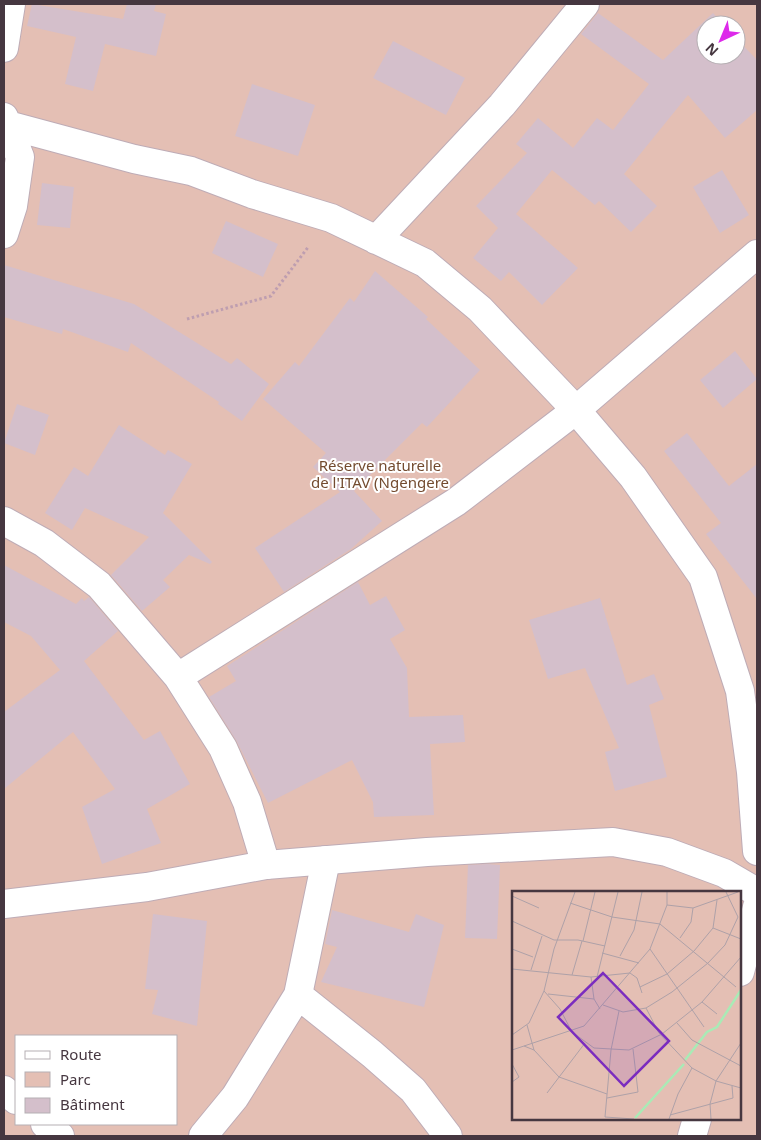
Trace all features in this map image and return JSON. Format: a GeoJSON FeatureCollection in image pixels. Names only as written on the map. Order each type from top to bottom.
{"type":"FeatureCollection","features":[{"type":"Feature","properties":{"kind":"street"},"geometry":{"type":"LineString","coordinates":[[4,48],[11,4]]}},
{"type":"Feature","properties":{"kind":"street"},"geometry":{"type":"LineString","coordinates":[[376,240],[502,105],[585,4]]}},
{"type":"Feature","properties":{"kind":"street"},"geometry":{"type":"LineString","coordinates":[[5,122],[134,159],[191,171],[252,194],[331,218],[425,262],[480,309],[576,410],[633,477],[703,577],[749,689],[751,772],[757,851]]}},
{"type":"Feature","properties":{"kind":"street"},"geometry":{"type":"LineString","coordinates":[[4,234],[13,206],[20,157],[5,122]]}},
{"type":"Feature","properties":{"kind":"street"},"geometry":{"type":"LineString","coordinates":[[178,677],[456,502],[576,410],[757,254]]}},
{"type":"Feature","properties":{"kind":"street"},"geometry":{"type":"LineString","coordinates":[[4,521],[44,543],[99,585],[178,677],[223,748],[247,802],[266,865]]}},
{"type":"Feature","properties":{"kind":"street"},"geometry":{"type":"LineString","coordinates":[[4,904],[26,903],[147,887],[266,865],[613,842],[667,852],[724,873],[757,892]]}},
{"type":"Feature","properties":{"kind":"street"},"geometry":{"type":"LineString","coordinates":[[203,1136],[240,1089],[298,994],[326,860]]}},
{"type":"Feature","properties":{"kind":"street"},"geometry":{"type":"LineString","coordinates":[[741,968],[757,907]]}},
{"type":"Feature","properties":{"kind":"street"},"geometry":{"type":"LineString","coordinates":[[298,994],[414,1090],[448,1136]]}},
{"type":"Feature","properties":{"kind":"street"},"geometry":{"type":"LineString","coordinates":[[4,1090],[15,1099]]}},
{"type":"Feature","properties":{"kind":"street"},"geometry":{"type":"LineString","coordinates":[[692,1136],[697,1120]]}},
{"type":"Feature","properties":{"kind":"street"},"geometry":{"type":"LineString","coordinates":[[46,1125],[60,1136]]}},
{"type":"Feature","properties":{"kind":"path"},"geometry":{"type":"LineString","coordinates":[[187,319],[270,296],[331,218]]}},
{"type":"Feature","properties":{"kind":"green space","name":"Réserve naturelle de l'ITAV (Ngengere"},"geometry":{"type":"Polygon","coordinates":[[[4,4],[757,4],[757,1136],[4,1136],[4,4]]]}},
{"type":"Feature","properties":{"kind":"building"},"geometry":{"type":"Polygon","coordinates":[[[32,4],[123,19],[127,4],[156,4],[154,11],[166,14],[156,56],[105,44],[93,91],[65,84],[76,37],[27,26],[32,4]]]}},
{"type":"Feature","properties":{"kind":"building"},"geometry":{"type":"Polygon","coordinates":[[[598,13],[663,60],[696,29],[696,65],[746,65],[746,48],[757,60],[757,110],[725,138],[688,95],[624,174],[657,206],[631,232],[599,201],[595,205],[552,170],[516,214],[578,268],[542,305],[509,272],[501,281],[473,258],[498,228],[476,206],[527,153],[516,144],[538,118],[573,148],[597,118],[613,130],[649,84],[581,34],[598,13]]]}},
{"type":"Feature","properties":{"kind":"building"},"geometry":{"type":"Polygon","coordinates":[[[393,41],[465,78],[446,115],[373,78],[393,41]]]}},
{"type":"Feature","properties":{"kind":"building"},"geometry":{"type":"Polygon","coordinates":[[[252,84],[315,105],[298,156],[235,136],[252,84]]]}},
{"type":"Feature","properties":{"kind":"building"},"geometry":{"type":"Polygon","coordinates":[[[722,170],[749,215],[720,233],[693,187],[722,170]]]}},
{"type":"Feature","properties":{"kind":"building"},"geometry":{"type":"Polygon","coordinates":[[[42,183],[74,187],[70,228],[37,225],[42,183]]]}},
{"type":"Feature","properties":{"kind":"building"},"geometry":{"type":"Polygon","coordinates":[[[226,221],[278,244],[263,277],[212,253],[226,221]]]}},
{"type":"Feature","properties":{"kind":"building"},"geometry":{"type":"Polygon","coordinates":[[[4,265],[134,304],[231,364],[237,358],[269,384],[242,421],[218,404],[219,402],[131,343],[128,352],[63,329],[62,334],[4,317],[4,265]]]}},
{"type":"Feature","properties":{"kind":"building"},"geometry":{"type":"Polygon","coordinates":[[[375,271],[428,317],[426,319],[480,370],[427,427],[422,423],[354,491],[382,521],[351,549],[284,592],[255,548],[340,492],[313,467],[326,453],[263,399],[295,362],[299,366],[350,298],[354,302],[375,271]]]}},
{"type":"Feature","properties":{"kind":"building"},"geometry":{"type":"Polygon","coordinates":[[[735,351],[757,379],[723,408],[700,380],[735,351]]]}},
{"type":"Feature","properties":{"kind":"building"},"geometry":{"type":"Polygon","coordinates":[[[17,404],[49,415],[35,455],[4,443],[17,404]]]}},
{"type":"Feature","properties":{"kind":"building"},"geometry":{"type":"Polygon","coordinates":[[[119,425],[165,455],[168,450],[192,464],[163,513],[212,562],[210,564],[189,555],[163,580],[170,587],[142,611],[111,575],[149,537],[85,508],[72,530],[45,513],[74,467],[88,476],[119,425]]]}},
{"type":"Feature","properties":{"kind":"building"},"geometry":{"type":"Polygon","coordinates":[[[687,433],[729,486],[757,464],[757,599],[706,534],[721,523],[664,451],[687,433]]]}},
{"type":"Feature","properties":{"kind":"building"},"geometry":{"type":"Polygon","coordinates":[[[4,565],[76,604],[82,598],[84,601],[89,597],[118,631],[84,661],[144,740],[160,731],[190,784],[147,809],[161,843],[102,864],[82,807],[115,789],[73,732],[4,789],[4,712],[60,670],[31,636],[4,622],[4,565]]]}},
{"type":"Feature","properties":{"kind":"building"},"geometry":{"type":"Polygon","coordinates":[[[358,582],[370,605],[386,596],[405,630],[390,639],[407,668],[409,717],[463,715],[465,742],[430,744],[434,815],[374,817],[373,802],[352,760],[268,803],[236,740],[209,697],[236,681],[227,666],[358,582]]]}},
{"type":"Feature","properties":{"kind":"building"},"geometry":{"type":"Polygon","coordinates":[[[600,598],[627,685],[654,674],[664,699],[649,705],[667,777],[615,791],[605,752],[619,748],[585,668],[548,679],[529,620],[600,598]]]}},
{"type":"Feature","properties":{"kind":"building"},"geometry":{"type":"Polygon","coordinates":[[[468,865],[500,865],[497,939],[465,938],[468,865]]]}},
{"type":"Feature","properties":{"kind":"building"},"geometry":{"type":"Polygon","coordinates":[[[332,910],[409,932],[416,914],[444,925],[424,1007],[321,982],[337,947],[325,944],[332,910]]]}},
{"type":"Feature","properties":{"kind":"building"},"geometry":{"type":"Polygon","coordinates":[[[153,914],[207,921],[197,1026],[152,1014],[158,990],[145,989],[153,914]]]}}]}
